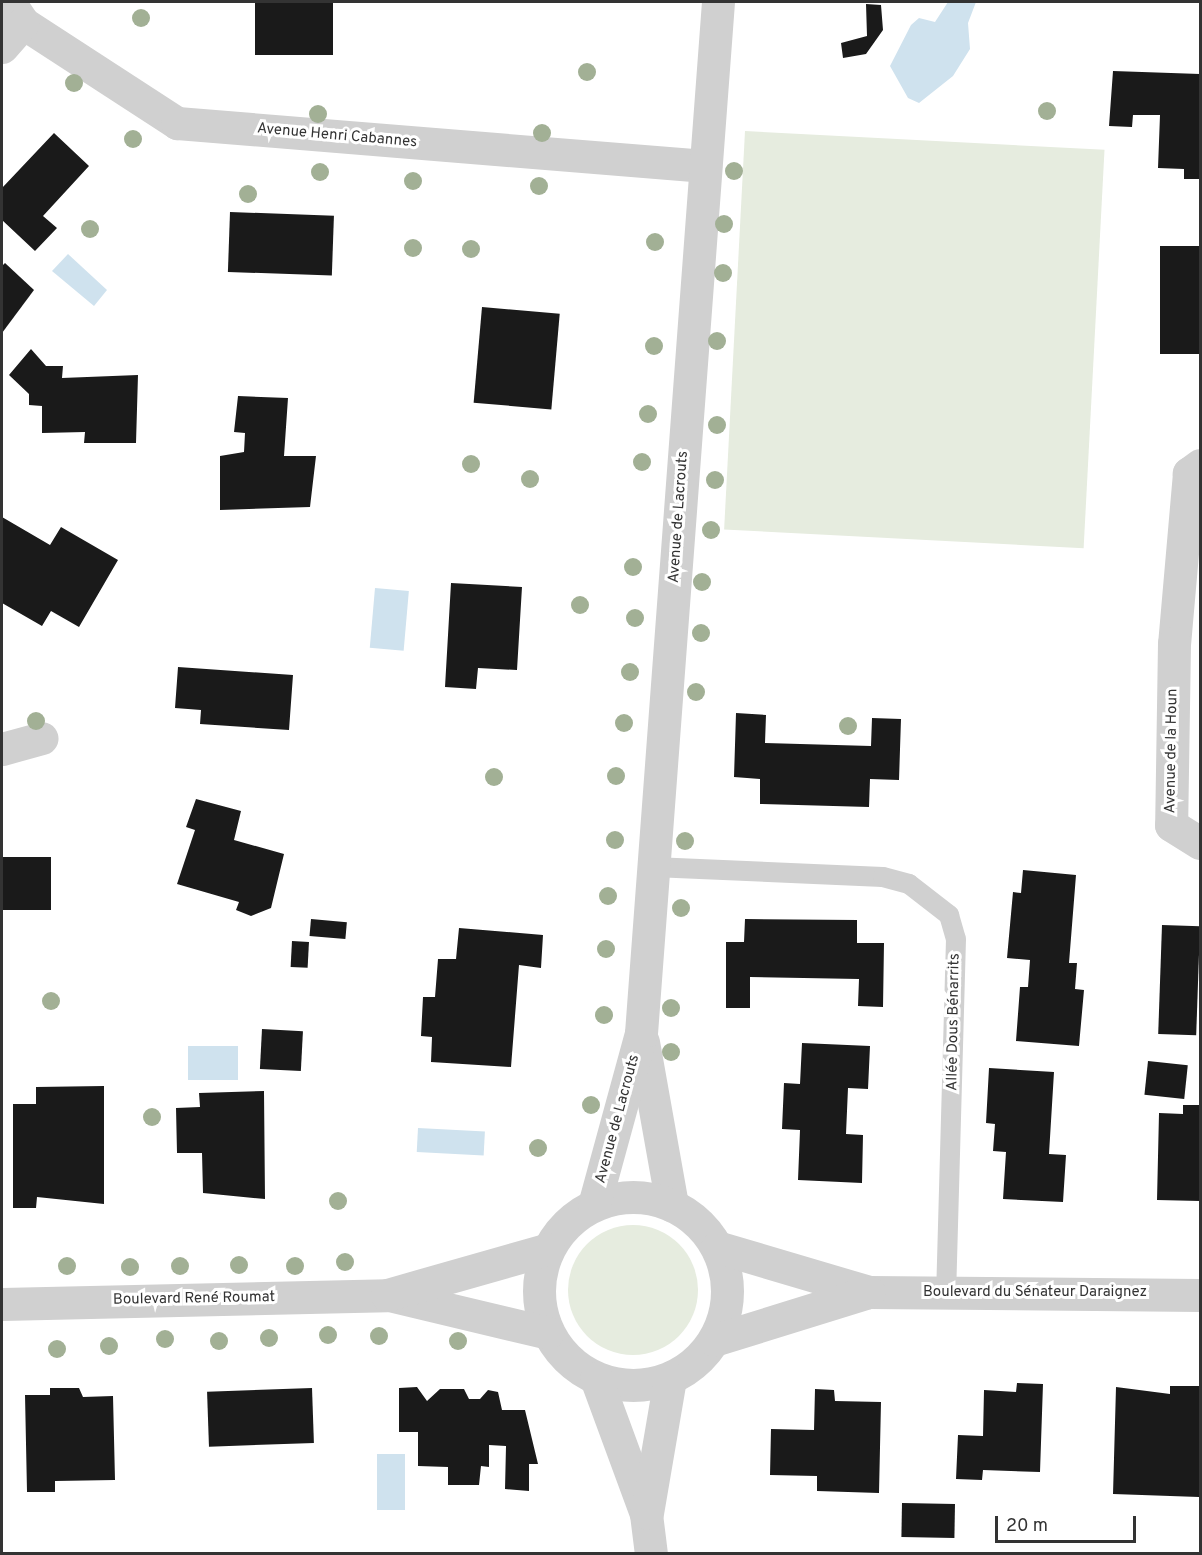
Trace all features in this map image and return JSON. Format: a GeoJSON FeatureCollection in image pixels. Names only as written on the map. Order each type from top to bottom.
{"type":"FeatureCollection","features":[{"type":"Feature","properties":{"kind":"street","name":"Avenue de Lacrouts"},"geometry":{"type":"LineString","coordinates":[[594,1205],[641,1033],[718,2]]}},
{"type":"Feature","properties":{"kind":"street","name":"Avenue Henri Cabannes"},"geometry":{"type":"LineString","coordinates":[[16,12],[177,123],[705,166]]}},
{"type":"Feature","properties":{"kind":"street"},"geometry":{"type":"LineString","coordinates":[[2,47],[16,12]]}},
{"type":"Feature","properties":{"kind":"street","name":"Avenue de la Houn"},"geometry":{"type":"LineString","coordinates":[[1200,465],[1189,473],[1174,643],[1171,825],[1200,843]]}},
{"type":"Feature","properties":{"kind":"street"},"geometry":{"type":"LineString","coordinates":[[2,749],[42,738]]}},
{"type":"Feature","properties":{"kind":"street","name":"Avenue de Lacrouts"},"geometry":{"type":"LineString","coordinates":[[641,1033],[672,1205]]}},
{"type":"Feature","properties":{"kind":"street"},"geometry":{"type":"LineString","coordinates":[[620,1197],[672,1205],[698,1222],[717,1247],[727,1278],[725,1310],[714,1340],[694,1363],[670,1378],[629,1384],[596,1378],[568,1359],[548,1333],[539,1305],[548,1249],[567,1223],[594,1205],[620,1197]]}},
{"type":"Feature","properties":{"kind":"street","name":"Boulevard du Sénateur Daraignez"},"geometry":{"type":"LineString","coordinates":[[717,1247],[869,1292],[1200,1295]]}},
{"type":"Feature","properties":{"kind":"street","name":"Boulevard René Roumat"},"geometry":{"type":"LineString","coordinates":[[2,1304],[387,1295],[548,1249]]}},
{"type":"Feature","properties":{"kind":"street","name":"Boulevard du Sénateur Daraignez"},"geometry":{"type":"LineString","coordinates":[[714,1340],[869,1292]]}},
{"type":"Feature","properties":{"kind":"street","name":"Boulevard René Roumat"},"geometry":{"type":"LineString","coordinates":[[387,1295],[548,1333]]}},
{"type":"Feature","properties":{"kind":"street"},"geometry":{"type":"LineString","coordinates":[[596,1378],[646,1514],[651,1554]]}},
{"type":"Feature","properties":{"kind":"street"},"geometry":{"type":"LineString","coordinates":[[646,1514],[670,1378]]}},
{"type":"Feature","properties":{"kind":"lane","name":"Allée Dous Bénarrits"},"geometry":{"type":"LineString","coordinates":[[653,867],[883,878],[909,884],[949,915],[956,939],[946,1293]]}},
{"type":"Feature","properties":{"kind":"shaded area"},"geometry":{"type":"Polygon","coordinates":[[[745,131],[1105,150],[1084,548],[724,529],[745,131]]]}},
{"type":"Feature","properties":{"kind":"shaded area"},"geometry":{"type":"Polygon","coordinates":[[[633,1225],[658,1230],[679,1244],[693,1265],[698,1290],[693,1315],[679,1336],[658,1350],[633,1355],[608,1350],[587,1336],[573,1315],[568,1290],[573,1265],[587,1244],[608,1230],[633,1225]]]}},
{"type":"Feature","properties":{"kind":"water"},"geometry":{"type":"Polygon","coordinates":[[[948,2],[976,2],[968,23],[970,49],[953,76],[919,103],[908,98],[890,66],[911,25],[919,18],[935,22],[948,2]]]}},
{"type":"Feature","properties":{"kind":"water"},"geometry":{"type":"Polygon","coordinates":[[[68,254],[107,290],[94,306],[52,271],[68,254]]]}},
{"type":"Feature","properties":{"kind":"water"},"geometry":{"type":"Polygon","coordinates":[[[375,588],[409,591],[404,651],[370,648],[375,588]]]}},
{"type":"Feature","properties":{"kind":"water"},"geometry":{"type":"Polygon","coordinates":[[[188,1046],[238,1046],[238,1080],[188,1080],[188,1046]]]}},
{"type":"Feature","properties":{"kind":"water"},"geometry":{"type":"Polygon","coordinates":[[[418,1128],[485,1132],[484,1155],[417,1152],[418,1128]]]}},
{"type":"Feature","properties":{"kind":"water"},"geometry":{"type":"Polygon","coordinates":[[[377,1454],[405,1454],[405,1510],[377,1510],[377,1454]]]}},
{"type":"Feature","properties":{"kind":"building"},"geometry":{"type":"Polygon","coordinates":[[[255,2],[333,2],[333,55],[255,55],[255,2]]]}},
{"type":"Feature","properties":{"kind":"building"},"geometry":{"type":"Polygon","coordinates":[[[866,4],[881,5],[883,30],[866,54],[843,58],[841,43],[867,36],[866,4]]]}},
{"type":"Feature","properties":{"kind":"building"},"geometry":{"type":"Polygon","coordinates":[[[1113,71],[1200,74],[1200,179],[1184,179],[1184,169],[1158,168],[1160,115],[1133,115],[1132,127],[1109,126],[1113,71]]]}},
{"type":"Feature","properties":{"kind":"building"},"geometry":{"type":"Polygon","coordinates":[[[54,133],[89,166],[43,216],[57,228],[35,251],[2,220],[2,188],[54,133]]]}},
{"type":"Feature","properties":{"kind":"building"},"geometry":{"type":"Polygon","coordinates":[[[230,212],[334,216],[332,276],[228,272],[230,212]]]}},
{"type":"Feature","properties":{"kind":"building"},"geometry":{"type":"Polygon","coordinates":[[[1160,246],[1200,246],[1200,354],[1160,354],[1160,246]]]}},
{"type":"Feature","properties":{"kind":"building"},"geometry":{"type":"Polygon","coordinates":[[[5,263],[34,290],[2,333],[2,266],[5,263]]]}},
{"type":"Feature","properties":{"kind":"building"},"geometry":{"type":"Polygon","coordinates":[[[482,307],[560,314],[551,409],[474,403],[482,307]]]}},
{"type":"Feature","properties":{"kind":"building"},"geometry":{"type":"Polygon","coordinates":[[[31,349],[46,366],[63,366],[62,378],[138,375],[136,443],[84,443],[85,432],[42,433],[42,406],[29,405],[29,394],[9,375],[31,349]]]}},
{"type":"Feature","properties":{"kind":"building"},"geometry":{"type":"Polygon","coordinates":[[[238,396],[288,398],[284,456],[316,456],[310,507],[220,510],[220,456],[244,452],[245,433],[234,432],[238,396]]]}},
{"type":"Feature","properties":{"kind":"building"},"geometry":{"type":"Polygon","coordinates":[[[2,517],[50,545],[61,527],[118,560],[79,627],[51,611],[42,626],[2,603],[2,517]]]}},
{"type":"Feature","properties":{"kind":"building"},"geometry":{"type":"Polygon","coordinates":[[[451,583],[522,587],[517,670],[478,668],[476,689],[445,687],[451,583]]]}},
{"type":"Feature","properties":{"kind":"building"},"geometry":{"type":"Polygon","coordinates":[[[178,667],[293,675],[289,730],[200,724],[201,710],[175,708],[178,667]]]}},
{"type":"Feature","properties":{"kind":"building"},"geometry":{"type":"Polygon","coordinates":[[[736,713],[766,715],[765,743],[871,746],[872,718],[901,719],[899,780],[870,779],[869,807],[760,804],[760,779],[734,777],[736,713]]]}},
{"type":"Feature","properties":{"kind":"building"},"geometry":{"type":"Polygon","coordinates":[[[196,799],[241,811],[234,840],[284,854],[271,908],[251,916],[236,910],[239,902],[177,884],[195,830],[186,827],[196,799]]]}},
{"type":"Feature","properties":{"kind":"building"},"geometry":{"type":"Polygon","coordinates":[[[2,857],[51,857],[51,910],[2,910],[2,857]]]}},
{"type":"Feature","properties":{"kind":"building"},"geometry":{"type":"Polygon","coordinates":[[[1023,870],[1076,875],[1069,963],[1077,963],[1075,989],[1084,990],[1079,1046],[1016,1041],[1020,987],[1028,987],[1030,960],[1007,958],[1013,892],[1021,893],[1023,870]]]}},
{"type":"Feature","properties":{"kind":"building"},"geometry":{"type":"Polygon","coordinates":[[[311,919],[347,922],[345,939],[310,936],[311,919]]]}},
{"type":"Feature","properties":{"kind":"building"},"geometry":{"type":"Polygon","coordinates":[[[745,919],[857,920],[857,943],[884,943],[883,1007],[858,1006],[859,979],[750,977],[750,1008],[726,1008],[726,942],[744,942],[745,919]]]}},
{"type":"Feature","properties":{"kind":"building"},"geometry":{"type":"Polygon","coordinates":[[[1162,925],[1200,926],[1196,1035],[1158,1034],[1162,925]]]}},
{"type":"Feature","properties":{"kind":"building"},"geometry":{"type":"Polygon","coordinates":[[[459,928],[543,935],[541,968],[519,965],[511,1067],[431,1062],[432,1037],[421,1036],[423,997],[435,997],[438,959],[456,959],[459,928]]]}},
{"type":"Feature","properties":{"kind":"building"},"geometry":{"type":"Polygon","coordinates":[[[292,941],[309,942],[308,968],[291,967],[292,941]]]}},
{"type":"Feature","properties":{"kind":"building"},"geometry":{"type":"Polygon","coordinates":[[[262,1029],[303,1031],[301,1071],[260,1069],[262,1029]]]}},
{"type":"Feature","properties":{"kind":"building"},"geometry":{"type":"Polygon","coordinates":[[[802,1043],[870,1046],[868,1089],[848,1088],[846,1134],[863,1135],[862,1183],[798,1180],[800,1130],[782,1129],[784,1083],[800,1084],[802,1043]]]}},
{"type":"Feature","properties":{"kind":"building"},"geometry":{"type":"Polygon","coordinates":[[[1148,1061],[1188,1065],[1184,1099],[1144,1095],[1148,1061]]]}},
{"type":"Feature","properties":{"kind":"building"},"geometry":{"type":"Polygon","coordinates":[[[989,1068],[1054,1072],[1049,1154],[1066,1155],[1063,1202],[1003,1199],[1006,1152],[993,1151],[995,1124],[986,1123],[989,1068]]]}},
{"type":"Feature","properties":{"kind":"building"},"geometry":{"type":"Polygon","coordinates":[[[104,1086],[104,1204],[37,1197],[36,1208],[13,1208],[13,1104],[36,1104],[36,1087],[104,1086]]]}},
{"type":"Feature","properties":{"kind":"building"},"geometry":{"type":"Polygon","coordinates":[[[264,1091],[265,1199],[203,1193],[202,1153],[177,1153],[176,1108],[200,1107],[199,1093],[264,1091]]]}},
{"type":"Feature","properties":{"kind":"building"},"geometry":{"type":"Polygon","coordinates":[[[1183,1105],[1200,1105],[1200,1201],[1157,1200],[1159,1113],[1183,1114],[1183,1105]]]}},
{"type":"Feature","properties":{"kind":"building"},"geometry":{"type":"Polygon","coordinates":[[[1017,1383],[1043,1384],[1040,1472],[983,1470],[982,1480],[956,1479],[958,1435],[983,1436],[984,1390],[1016,1392],[1017,1383]]]}},
{"type":"Feature","properties":{"kind":"building"},"geometry":{"type":"Polygon","coordinates":[[[1170,1386],[1200,1386],[1199,1497],[1113,1494],[1116,1387],[1170,1394],[1170,1386]]]}},
{"type":"Feature","properties":{"kind":"building"},"geometry":{"type":"Polygon","coordinates":[[[417,1387],[427,1401],[440,1389],[464,1389],[469,1399],[480,1399],[488,1390],[498,1392],[502,1410],[525,1410],[538,1464],[529,1464],[529,1491],[505,1489],[506,1446],[489,1445],[489,1467],[481,1466],[479,1485],[448,1485],[448,1467],[418,1466],[418,1432],[399,1432],[399,1388],[417,1387]]]}},
{"type":"Feature","properties":{"kind":"building"},"geometry":{"type":"Polygon","coordinates":[[[50,1388],[79,1388],[83,1397],[113,1396],[115,1480],[55,1481],[55,1492],[27,1492],[25,1395],[50,1395],[50,1388]]]}},
{"type":"Feature","properties":{"kind":"building"},"geometry":{"type":"Polygon","coordinates":[[[312,1388],[314,1443],[209,1447],[207,1392],[312,1388]]]}},
{"type":"Feature","properties":{"kind":"building"},"geometry":{"type":"Polygon","coordinates":[[[815,1389],[834,1390],[835,1401],[881,1402],[879,1493],[817,1491],[817,1476],[770,1475],[771,1429],[814,1430],[815,1389]]]}},
{"type":"Feature","properties":{"kind":"building"},"geometry":{"type":"Polygon","coordinates":[[[902,1503],[955,1504],[954,1538],[901,1537],[902,1503]]]}}]}
